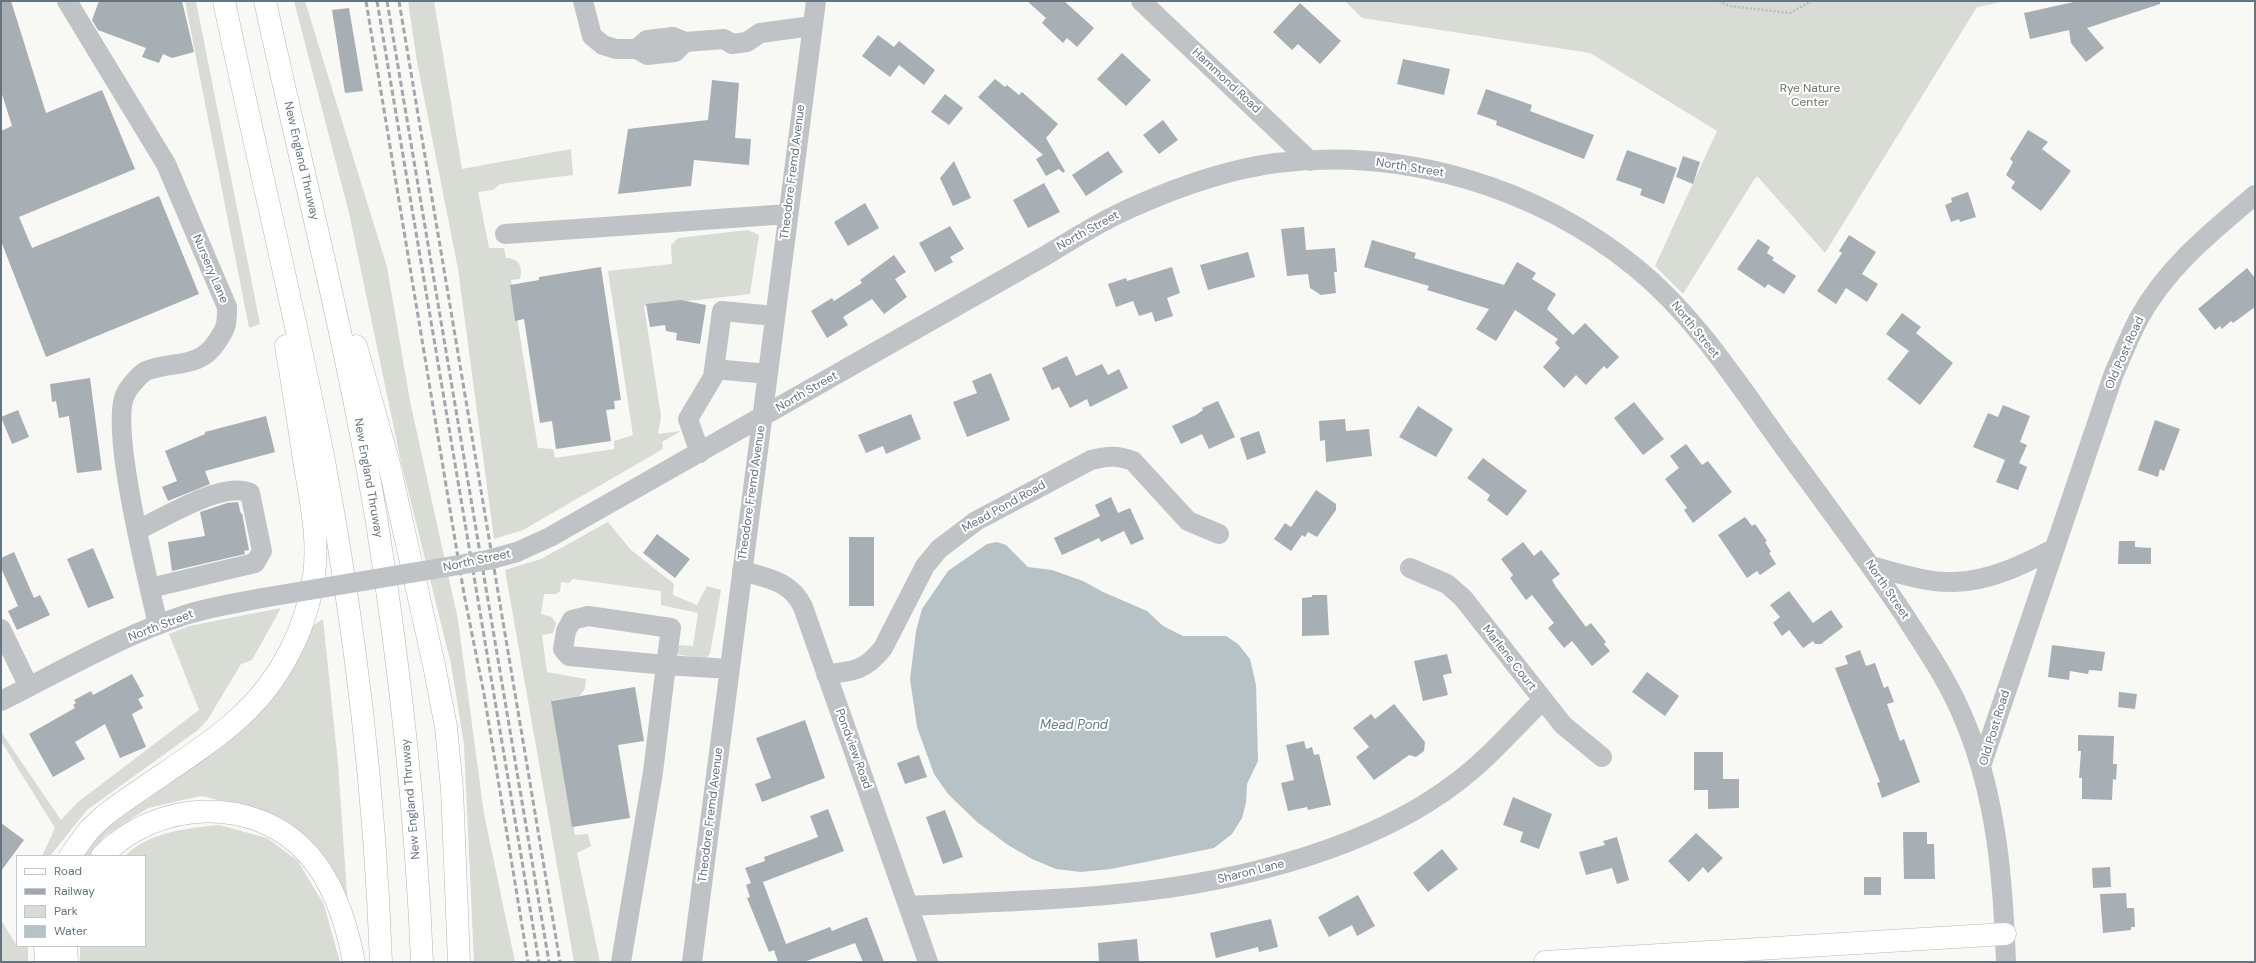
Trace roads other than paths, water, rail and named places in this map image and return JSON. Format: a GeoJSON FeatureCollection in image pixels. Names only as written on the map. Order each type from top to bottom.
{"type":"FeatureCollection","features":[{"type":"Feature","properties":{"kind":"main road"},"geometry":{"type":"LineString","coordinates":[[224,1],[311,396],[336,531],[365,741],[381,962]]}},
{"type":"Feature","properties":{"kind":"main road","name":"New England Thruway"},"geometry":{"type":"LineString","coordinates":[[265,1],[356,410],[387,590],[411,795],[422,962]]}},
{"type":"Feature","properties":{"kind":"main road"},"geometry":{"type":"LineString","coordinates":[[71,855],[89,830],[105,815],[221,732],[256,701],[283,664],[302,623],[309,600],[314,575],[315,549],[311,502],[252,130]]}},
{"type":"Feature","properties":{"kind":"main road"},"geometry":{"type":"LineString","coordinates":[[322,252],[348,321],[389,464],[440,696],[451,781],[459,962]]}},
{"type":"Feature","properties":{"kind":"main road"},"geometry":{"type":"LineString","coordinates":[[103,855],[124,837],[141,826],[177,814],[211,810],[240,815],[262,823],[294,841],[308,854],[320,870],[339,910],[354,962]]}},
{"type":"Feature","properties":{"kind":"main road"},"geometry":{"type":"LineString","coordinates":[[1545,962],[2005,934]]}},
{"type":"Feature","properties":{"kind":"main road"},"geometry":{"type":"LineString","coordinates":[[45,947],[46,962]]}},
{"type":"Feature","properties":{"kind":"main road"},"geometry":{"type":"LineString","coordinates":[[66,947],[67,962]]}},
{"type":"Feature","properties":{"kind":"street","name":"Nursery Lane"},"geometry":{"type":"LineString","coordinates":[[66,1],[166,164],[227,307],[227,327],[212,351],[196,361],[145,371],[126,393],[120,408],[121,430],[138,530],[158,625]]}},
{"type":"Feature","properties":{"kind":"street"},"geometry":{"type":"LineString","coordinates":[[583,1],[592,36],[602,45],[616,49],[637,49],[647,40],[673,37],[685,42],[724,39],[733,31],[752,28],[760,34],[812,26]]}},
{"type":"Feature","properties":{"kind":"street","name":"Theodore Fremd Avenue"},"geometry":{"type":"LineString","coordinates":[[692,962],[816,1]]}},
{"type":"Feature","properties":{"kind":"street","name":"Hammond Road"},"geometry":{"type":"LineString","coordinates":[[1141,1],[1310,161]]}},
{"type":"Feature","properties":{"kind":"street","name":"North Street"},"geometry":{"type":"LineString","coordinates":[[1,701],[158,625],[210,608],[488,560],[518,552],[550,537],[700,453],[1102,222],[1136,205],[1170,191],[1238,172],[1274,164],[1310,161],[1344,161],[1409,166],[1479,182],[1544,208],[1578,226],[1609,247],[1662,290],[1684,314],[1707,343],[1871,566],[1933,658],[1966,723],[1981,766]]}},
{"type":"Feature","properties":{"kind":"street","name":"Old Post Road"},"geometry":{"type":"LineString","coordinates":[[2006,962],[1998,850],[1981,766],[2113,376],[2138,319],[2155,292],[2188,254],[2255,195]]}},
{"type":"Feature","properties":{"kind":"street"},"geometry":{"type":"LineString","coordinates":[[505,234],[788,214]]}},
{"type":"Feature","properties":{"kind":"street"},"geometry":{"type":"LineString","coordinates":[[700,453],[688,419],[713,377],[722,311],[775,316]]}},
{"type":"Feature","properties":{"kind":"street"},"geometry":{"type":"LineString","coordinates":[[714,369],[768,374]]}},
{"type":"Feature","properties":{"kind":"street","name":"Mead Pond Road"},"geometry":{"type":"LineString","coordinates":[[826,674],[860,669],[873,660],[883,648],[926,566],[939,549],[954,536],[976,521],[1091,460],[1106,456],[1121,456],[1133,461],[1183,517],[1201,528],[1219,534]]}},
{"type":"Feature","properties":{"kind":"street"},"geometry":{"type":"LineString","coordinates":[[138,530],[204,498],[230,490],[244,490],[250,492],[262,551],[256,563],[150,588]]}},
{"type":"Feature","properties":{"kind":"street"},"geometry":{"type":"LineString","coordinates":[[1871,566],[1905,575],[1955,582],[1982,578],[2009,570],[2055,548]]}},
{"type":"Feature","properties":{"kind":"street","name":"Marlene Court"},"geometry":{"type":"LineString","coordinates":[[1410,568],[1447,584],[1463,598],[1542,701],[1563,725],[1602,757]]}},
{"type":"Feature","properties":{"kind":"street","name":"Pondview Road"},"geometry":{"type":"LineString","coordinates":[[742,571],[774,580],[787,586],[798,596],[928,962]]}},
{"type":"Feature","properties":{"kind":"street"},"geometry":{"type":"LineString","coordinates":[[621,962],[653,772],[666,665],[671,628],[588,616],[572,620],[566,631],[563,649],[569,656],[666,665],[729,669]]}},
{"type":"Feature","properties":{"kind":"street"},"geometry":{"type":"LineString","coordinates":[[1,629],[29,687]]}},
{"type":"Feature","properties":{"kind":"street","name":"Sharon Lane"},"geometry":{"type":"LineString","coordinates":[[909,906],[1054,900],[1147,892],[1227,879],[1310,856],[1378,830],[1431,801],[1457,782],[1481,761],[1542,701]]}},
{"type":"Feature","properties":{"kind":"water","name":"Mead Pond"},"geometry":{"type":"Polygon","coordinates":[[[997,542],[1006,545],[1028,567],[1052,570],[1083,581],[1103,592],[1147,611],[1163,626],[1183,636],[1226,636],[1238,644],[1250,659],[1256,685],[1258,761],[1247,784],[1246,803],[1242,818],[1232,834],[1214,848],[1111,869],[1081,872],[1056,869],[1032,859],[1008,845],[977,822],[948,794],[934,774],[917,727],[910,679],[916,631],[922,609],[948,571],[987,544],[997,542]]]}},
{"type":"Feature","properties":{"kind":"railway"},"geometry":{"type":"LineString","coordinates":[[366,1],[464,594],[484,694],[528,962]]}},
{"type":"Feature","properties":{"kind":"railway"},"geometry":{"type":"LineString","coordinates":[[377,1],[539,962]]}},
{"type":"Feature","properties":{"kind":"railway"},"geometry":{"type":"LineString","coordinates":[[387,1],[549,962]]}},
{"type":"Feature","properties":{"kind":"railway"},"geometry":{"type":"LineString","coordinates":[[399,1],[560,962]]}},
{"type":"Feature","properties":{"kind":"park label","name":"Rye Nature Center"},"geometry":{"type":"Point","coordinates":[1810,96]}}]}
